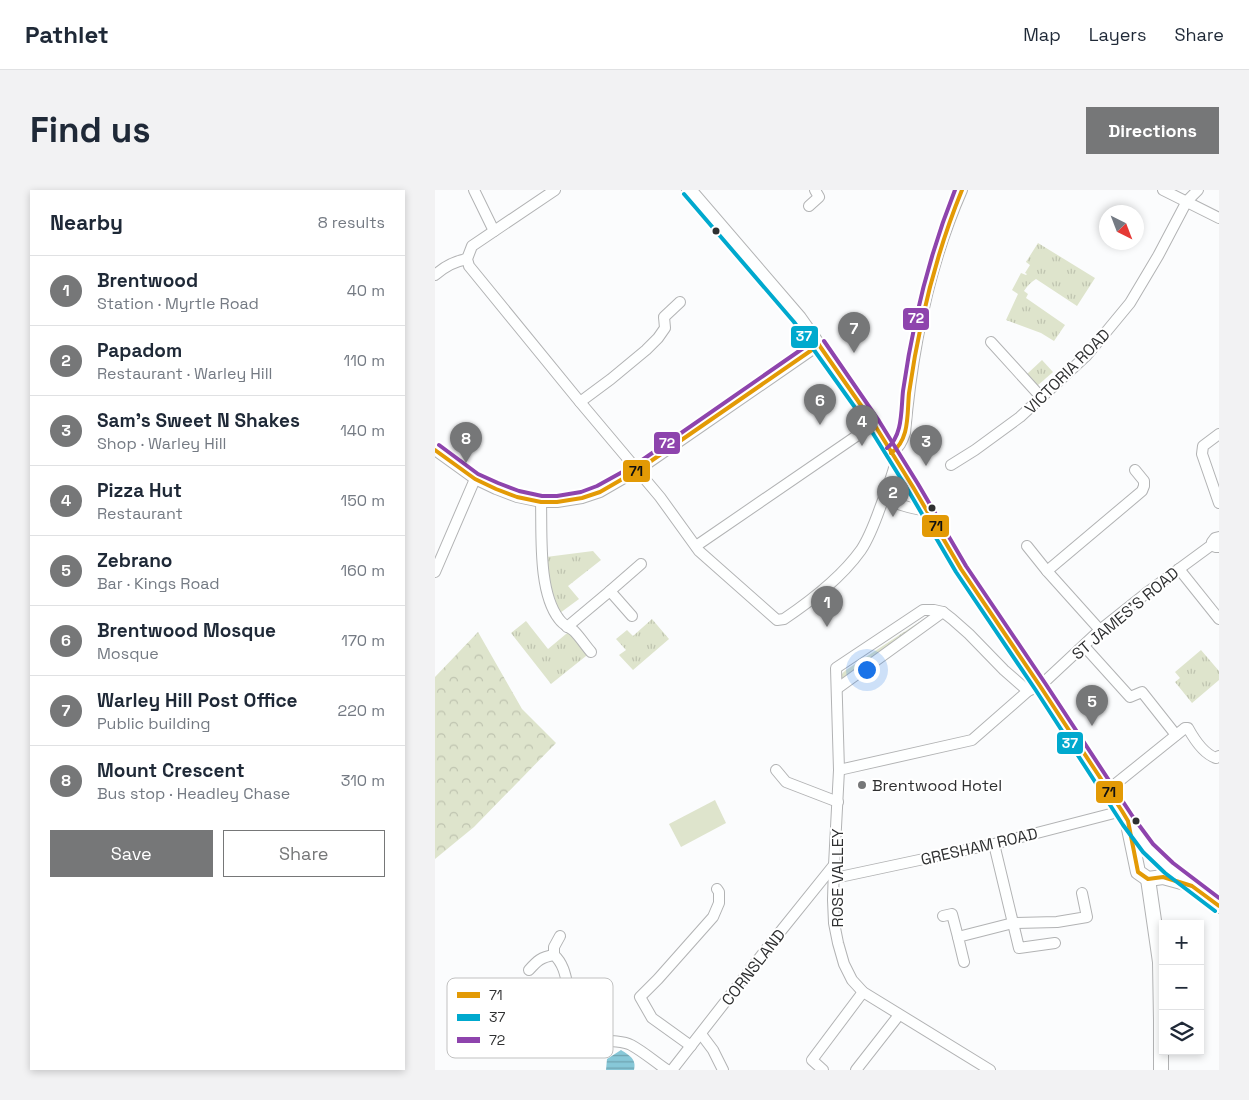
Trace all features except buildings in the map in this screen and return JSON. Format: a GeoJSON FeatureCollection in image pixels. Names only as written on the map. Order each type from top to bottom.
{"type":"FeatureCollection","features":[{"type":"Feature","properties":{"kind":"main road"},"geometry":{"type":"LineString","coordinates":[[689,190],[779,294],[819,345],[874,424],[1034,689],[1125,816],[1149,848],[1169,868],[1219,906]]}},
{"type":"Feature","properties":{"kind":"main road"},"geometry":{"type":"LineString","coordinates":[[1125,816],[1138,872],[1150,878],[1163,877],[1192,886]]}},
{"type":"Feature","properties":{"kind":"main road"},"geometry":{"type":"LineString","coordinates":[[1137,868],[1138,860],[1141,856],[1150,853],[1158,857],[1162,870],[1158,875],[1150,878]]}},
{"type":"Feature","properties":{"kind":"main road"},"geometry":{"type":"LineString","coordinates":[[1150,878],[1159,962],[1161,1070]]}},
{"type":"Feature","properties":{"kind":"street"},"geometry":{"type":"LineString","coordinates":[[474,190],[493,231]]}},
{"type":"Feature","properties":{"kind":"street"},"geometry":{"type":"LineString","coordinates":[[555,190],[472,246],[467,259],[469,266],[660,497],[699,551],[777,620],[784,619],[840,575],[862,548],[870,532],[892,477],[896,450],[902,442],[905,433],[916,348],[925,306],[942,241],[962,190]]}},
{"type":"Feature","properties":{"kind":"street"},"geometry":{"type":"LineString","coordinates":[[809,206],[819,197],[815,190]]}},
{"type":"Feature","properties":{"kind":"street"},"geometry":{"type":"LineString","coordinates":[[1163,190],[1219,218]]}},
{"type":"Feature","properties":{"kind":"street","name":"VICTORIA ROAD"},"geometry":{"type":"LineString","coordinates":[[951,465],[1006,428],[1087,355],[1130,303],[1158,256],[1187,201],[1198,190]]}},
{"type":"Feature","properties":{"kind":"street"},"geometry":{"type":"LineString","coordinates":[[435,275],[455,262],[467,259]]}},
{"type":"Feature","properties":{"kind":"street"},"geometry":{"type":"LineString","coordinates":[[580,402],[646,350],[665,328],[664,317],[680,302]]}},
{"type":"Feature","properties":{"kind":"street"},"geometry":{"type":"LineString","coordinates":[[991,342],[1041,397]]}},
{"type":"Feature","properties":{"kind":"street"},"geometry":{"type":"LineString","coordinates":[[435,450],[475,479],[496,490],[517,497],[541,502],[557,502],[582,498],[600,492],[637,470],[819,345]]}},
{"type":"Feature","properties":{"kind":"street"},"geometry":{"type":"LineString","coordinates":[[696,546],[874,424]]}},
{"type":"Feature","properties":{"kind":"street"},"geometry":{"type":"LineString","coordinates":[[1219,434],[1203,446],[1202,454],[1219,503]]}},
{"type":"Feature","properties":{"kind":"street"},"geometry":{"type":"LineString","coordinates":[[1047,571],[1142,491],[1145,486],[1135,470]]}},
{"type":"Feature","properties":{"kind":"street"},"geometry":{"type":"LineString","coordinates":[[435,572],[475,479]]}},
{"type":"Feature","properties":{"kind":"street"},"geometry":{"type":"LineString","coordinates":[[884,497],[930,517]]}},
{"type":"Feature","properties":{"kind":"street"},"geometry":{"type":"LineString","coordinates":[[541,502],[542,554],[546,588],[557,618],[567,628],[572,630],[591,652]]}},
{"type":"Feature","properties":{"kind":"street","name":"ST JAMES'S ROAD"},"geometry":{"type":"LineString","coordinates":[[839,770],[972,740],[1034,689],[1100,630],[1183,564],[1217,543]]}},
{"type":"Feature","properties":{"kind":"street"},"geometry":{"type":"LineString","coordinates":[[1027,546],[1100,630]]}},
{"type":"Feature","properties":{"kind":"street"},"geometry":{"type":"LineString","coordinates":[[567,628],[641,564]]}},
{"type":"Feature","properties":{"kind":"street"},"geometry":{"type":"LineString","coordinates":[[1179,569],[1219,619]]}},
{"type":"Feature","properties":{"kind":"street"},"geometry":{"type":"LineString","coordinates":[[610,591],[632,616]]}},
{"type":"Feature","properties":{"kind":"street","name":"ROSE VALLEY"},"geometry":{"type":"LineString","coordinates":[[943,612],[923,610],[837,668],[839,770],[834,865],[834,923],[844,964],[852,980],[863,992],[990,1070]]}},
{"type":"Feature","properties":{"kind":"street"},"geometry":{"type":"LineString","coordinates":[[838,688],[943,612],[969,634],[1004,670],[1034,689]]}},
{"type":"Feature","properties":{"kind":"street"},"geometry":{"type":"LineString","coordinates":[[1084,646],[1130,697],[1142,692],[1176,735]]}},
{"type":"Feature","properties":{"kind":"street"},"geometry":{"type":"LineString","coordinates":[[1108,790],[1185,728],[1188,728],[1210,756],[1216,758],[1219,756]]}},
{"type":"Feature","properties":{"kind":"street"},"geometry":{"type":"LineString","coordinates":[[776,770],[787,782],[838,802]]}},
{"type":"Feature","properties":{"kind":"street","name":"GRESHAM ROAD"},"geometry":{"type":"LineString","coordinates":[[835,878],[1125,816]]}},
{"type":"Feature","properties":{"kind":"street"},"geometry":{"type":"LineString","coordinates":[[994,844],[1019,948],[1055,943]]}},
{"type":"Feature","properties":{"kind":"street","name":"CORNSLAND"},"geometry":{"type":"LineString","coordinates":[[672,1070],[834,865]]}},
{"type":"Feature","properties":{"kind":"street"},"geometry":{"type":"LineString","coordinates":[[691,1046],[653,1018],[640,997],[713,917],[719,904],[719,892],[717,889]]}},
{"type":"Feature","properties":{"kind":"street"},"geometry":{"type":"LineString","coordinates":[[958,937],[1013,923],[1057,922],[1087,917],[1082,893]]}},
{"type":"Feature","properties":{"kind":"street"},"geometry":{"type":"LineString","coordinates":[[943,916],[952,914],[964,962]]}},
{"type":"Feature","properties":{"kind":"street"},"geometry":{"type":"LineString","coordinates":[[560,936],[554,947],[554,955],[560,962],[566,978]]}},
{"type":"Feature","properties":{"kind":"street"},"geometry":{"type":"LineString","coordinates":[[529,970],[537,961],[545,956],[554,955]]}},
{"type":"Feature","properties":{"kind":"street"},"geometry":{"type":"LineString","coordinates":[[823,1070],[811,1060],[863,992]]}},
{"type":"Feature","properties":{"kind":"street"},"geometry":{"type":"LineString","coordinates":[[856,1070],[899,1015]]}},
{"type":"Feature","properties":{"kind":"street"},"geometry":{"type":"LineString","coordinates":[[701,1034],[713,1050],[723,1070]]}},
{"type":"Feature","properties":{"kind":"street"},"geometry":{"type":"LineString","coordinates":[[613,1041],[625,1042],[667,1070]]}},
{"type":"Feature","properties":{"kind":"green space"},"geometry":{"type":"Polygon","coordinates":[[[1038,243],[1095,278],[1077,306],[1036,279],[1025,289],[1024,291],[1028,294],[1026,298],[1065,325],[1054,341],[1041,333],[1006,320],[1018,294],[1012,290],[1021,273],[1027,274],[1025,273],[1030,265],[1026,262],[1038,243]]]}},
{"type":"Feature","properties":{"kind":"green space"},"geometry":{"type":"Polygon","coordinates":[[[1042,360],[1053,372],[1037,386],[1026,375],[1042,360]]]}},
{"type":"Feature","properties":{"kind":"green space"},"geometry":{"type":"Polygon","coordinates":[[[593,551],[601,560],[568,586],[579,599],[560,613],[550,585],[546,557],[593,551]]]}},
{"type":"Feature","properties":{"kind":"green space"},"geometry":{"type":"Polygon","coordinates":[[[932,615],[841,681],[842,675],[846,670],[932,615]]]}},
{"type":"Feature","properties":{"kind":"green space"},"geometry":{"type":"Polygon","coordinates":[[[652,619],[669,639],[633,670],[619,655],[626,650],[616,639],[627,630],[633,636],[652,619]]]}},
{"type":"Feature","properties":{"kind":"green space"},"geometry":{"type":"Polygon","coordinates":[[[526,621],[548,649],[572,629],[591,652],[551,684],[511,633],[526,621]]]}},
{"type":"Feature","properties":{"kind":"green space"},"geometry":{"type":"Polygon","coordinates":[[[478,632],[522,709],[556,743],[474,827],[435,859],[435,677],[478,632]]]}},
{"type":"Feature","properties":{"kind":"green space"},"geometry":{"type":"Polygon","coordinates":[[[1201,650],[1219,671],[1219,680],[1192,703],[1175,682],[1180,678],[1175,672],[1201,650]]]}},
{"type":"Feature","properties":{"kind":"green space"},"geometry":{"type":"Polygon","coordinates":[[[715,800],[726,823],[681,847],[669,824],[715,800]]]}},
{"type":"Feature","properties":{"kind":"water"},"geometry":{"type":"Polygon","coordinates":[[[621,1050],[633,1060],[634,1070],[606,1070],[607,1059],[613,1058],[613,1055],[621,1050]]]}},
{"type":"Feature","properties":{"kind":"transit line","name":"72"},"geometry":{"type":"LineString","coordinates":[[887,448],[896,437],[899,429],[907,365],[917,314],[937,239],[955,190]]}},
{"type":"Feature","properties":{"kind":"transit line","name":"71"},"geometry":{"type":"LineString","coordinates":[[891,453],[897,448],[905,434],[909,393],[923,315],[936,265],[962,190]]}},
{"type":"Feature","properties":{"kind":"transit line","name":"37"},"geometry":{"type":"LineString","coordinates":[[684,194],[794,322],[869,427],[956,572],[1123,825],[1143,852],[1165,873],[1215,911]]}},
{"type":"Feature","properties":{"kind":"transit line","name":"72"},"geometry":{"type":"LineString","coordinates":[[439,445],[478,474],[519,491],[542,496],[557,496],[581,492],[597,486],[635,465],[815,340]]}},
{"type":"Feature","properties":{"kind":"transit line","name":"72"},"geometry":{"type":"LineString","coordinates":[[824,341],[879,421],[966,566],[1133,817],[1153,844],[1173,863],[1219,898]]}},
{"type":"Feature","properties":{"kind":"transit line","name":"71"},"geometry":{"type":"LineString","coordinates":[[819,345],[874,424],[961,569],[1122,811],[1128,821],[1138,872],[1148,879],[1163,877],[1192,886],[1219,906]]}},
{"type":"Feature","properties":{"kind":"transit line","name":"71"},"geometry":{"type":"LineString","coordinates":[[435,450],[475,479],[517,497],[541,502],[557,502],[582,498],[600,492],[638,470],[819,345]]}},
{"type":"Feature","properties":{"kind":"place","name":"Warley Hill Post Office"},"geometry":{"type":"Point","coordinates":[854,353]}},
{"type":"Feature","properties":{"kind":"place","name":"Brentwood Mosque"},"geometry":{"type":"Point","coordinates":[820,425]}},
{"type":"Feature","properties":{"kind":"place","name":"Pizza Hut"},"geometry":{"type":"Point","coordinates":[862,446]}},
{"type":"Feature","properties":{"kind":"place","name":"Mount Crescent"},"geometry":{"type":"Point","coordinates":[466,463]}},
{"type":"Feature","properties":{"kind":"place","name":"Sam's Sweet N Shakes"},"geometry":{"type":"Point","coordinates":[926,466]}},
{"type":"Feature","properties":{"kind":"place","name":"Papadom"},"geometry":{"type":"Point","coordinates":[893,517]}},
{"type":"Feature","properties":{"kind":"place","name":"Brentwood"},"geometry":{"type":"Point","coordinates":[827,627]}},
{"type":"Feature","properties":{"kind":"place","name":"Zebrano"},"geometry":{"type":"Point","coordinates":[1092,726]}},
{"type":"Feature","properties":{"kind":"place","name":"Brentwood Hotel"},"geometry":{"type":"Point","coordinates":[862,785]}}]}
